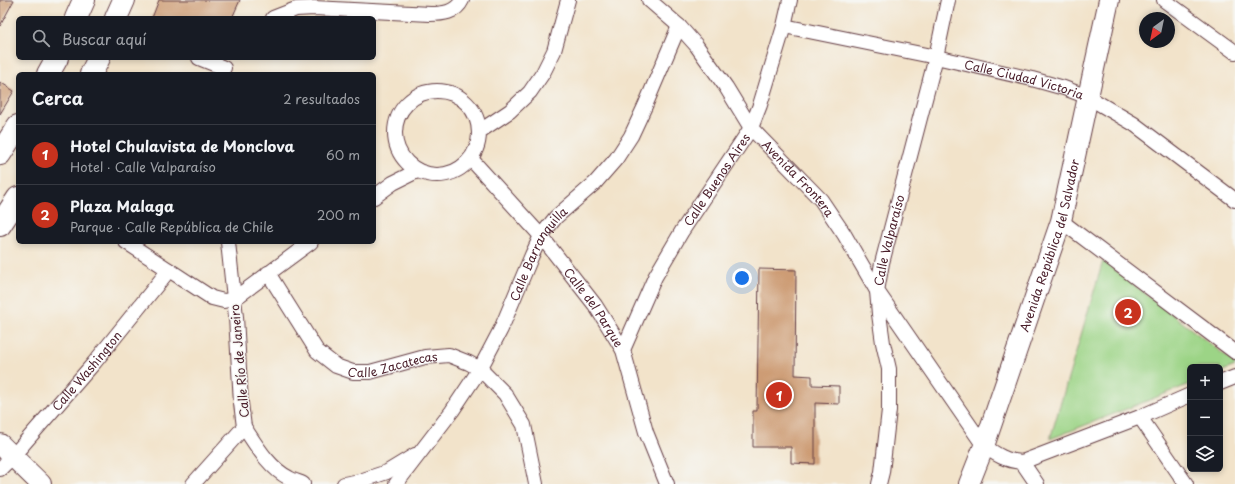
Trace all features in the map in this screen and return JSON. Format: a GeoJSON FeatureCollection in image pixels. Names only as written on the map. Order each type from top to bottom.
{"type":"FeatureCollection","features":[{"type":"Feature","properties":{"kind":"highway"},"geometry":{"type":"LineString","coordinates":[[117,16],[124,0]]}},
{"type":"Feature","properties":{"kind":"highway"},"geometry":{"type":"LineString","coordinates":[[49,72],[56,60]]}},
{"type":"Feature","properties":{"kind":"highway"},"geometry":{"type":"LineString","coordinates":[[92,72],[98,60]]}},
{"type":"Feature","properties":{"kind":"highway"},"geometry":{"type":"LineString","coordinates":[[0,154],[16,129]]}},
{"type":"Feature","properties":{"kind":"highway"},"geometry":{"type":"LineString","coordinates":[[0,225],[16,201]]}},
{"type":"Feature","properties":{"kind":"street"},"geometry":{"type":"LineString","coordinates":[[276,16],[297,4],[314,8],[444,14],[454,9],[461,3],[462,0]]}},
{"type":"Feature","properties":{"kind":"street"},"geometry":{"type":"LineString","coordinates":[[480,131],[510,111],[530,92],[543,73],[554,51],[568,0]]}},
{"type":"Feature","properties":{"kind":"street","name":"Avenida Frontera"},"geometry":{"type":"LineString","coordinates":[[648,0],[679,26],[696,45],[726,87],[751,128],[822,200],[844,234],[877,291],[984,446]]}},
{"type":"Feature","properties":{"kind":"street","name":"Calle Buenos Aires"},"geometry":{"type":"LineString","coordinates":[[623,350],[655,277],[682,231],[751,128],[760,105],[784,26],[790,0]]}},
{"type":"Feature","properties":{"kind":"street","name":"Calle Valparaíso"},"geometry":{"type":"LineString","coordinates":[[879,484],[882,472],[889,410],[889,369],[883,343],[877,291],[882,263],[936,57],[948,0]]}},
{"type":"Feature","properties":{"kind":"street","name":"Avenida República del Salvador"},"geometry":{"type":"LineString","coordinates":[[969,484],[984,446],[1061,221],[1109,0]]}},
{"type":"Feature","properties":{"kind":"street"},"geometry":{"type":"LineString","coordinates":[[1164,0],[1235,52]]}},
{"type":"Feature","properties":{"kind":"street","name":"Calle Barranquilla"},"geometry":{"type":"LineString","coordinates":[[396,484],[452,411],[480,370],[542,236],[556,217],[595,183],[616,160],[645,106],[679,26]]}},
{"type":"Feature","properties":{"kind":"street","name":"Calle Ciudad Victoria"},"geometry":{"type":"LineString","coordinates":[[784,26],[936,57],[1032,79],[1064,88],[1088,97],[1134,124],[1235,200]]}},
{"type":"Feature","properties":{"kind":"street"},"geometry":{"type":"LineString","coordinates":[[205,60],[225,67]]}},
{"type":"Feature","properties":{"kind":"street"},"geometry":{"type":"LineString","coordinates":[[433,90],[447,92],[460,97],[470,106],[477,118],[480,131],[476,151],[471,159],[460,169],[446,175],[432,176],[417,171],[406,163],[398,152],[394,138],[395,125],[400,112],[408,101],[420,94],[433,90]]}},
{"type":"Feature","properties":{"kind":"street","name":"Calle del Parque"},"geometry":{"type":"LineString","coordinates":[[471,159],[542,236],[595,305],[623,350],[646,432],[667,484]]}},
{"type":"Feature","properties":{"kind":"street"},"geometry":{"type":"LineString","coordinates":[[376,196],[394,183],[417,171]]}},
{"type":"Feature","properties":{"kind":"street"},"geometry":{"type":"LineString","coordinates":[[1061,221],[1235,352]]}},
{"type":"Feature","properties":{"kind":"street"},"geometry":{"type":"LineString","coordinates":[[129,244],[212,298],[224,301],[234,299],[309,244]]}},
{"type":"Feature","properties":{"kind":"street","name":"Calle Río de Janeiro"},"geometry":{"type":"LineString","coordinates":[[193,484],[244,427],[228,244]]}},
{"type":"Feature","properties":{"kind":"street","name":"Calle Washington"},"geometry":{"type":"LineString","coordinates":[[4,456],[94,363],[169,270]]}},
{"type":"Feature","properties":{"kind":"street","name":"Calle Zacatecas"},"geometry":{"type":"LineString","coordinates":[[268,273],[317,351],[336,366],[353,372],[370,372],[425,357],[449,355],[469,363],[480,370],[505,394],[524,425],[536,484]]}},
{"type":"Feature","properties":{"kind":"street"},"geometry":{"type":"LineString","coordinates":[[1223,382],[1235,377]]}},
{"type":"Feature","properties":{"kind":"street"},"geometry":{"type":"LineString","coordinates":[[984,446],[1002,458],[1012,462],[1022,462],[1140,417],[1187,396]]}},
{"type":"Feature","properties":{"kind":"street"},"geometry":{"type":"LineString","coordinates":[[1140,417],[1186,484]]}},
{"type":"Feature","properties":{"kind":"street"},"geometry":{"type":"LineString","coordinates":[[244,427],[272,466],[288,478],[304,484]]}},
{"type":"Feature","properties":{"kind":"street"},"geometry":{"type":"LineString","coordinates":[[344,484],[360,481],[387,472],[420,452]]}},
{"type":"Feature","properties":{"kind":"street"},"geometry":{"type":"LineString","coordinates":[[4,456],[41,484]]}},
{"type":"Feature","properties":{"kind":"street"},"geometry":{"type":"LineString","coordinates":[[1022,462],[1037,484]]}},
{"type":"Feature","properties":{"kind":"green space"},"geometry":{"type":"Polygon","coordinates":[[[1103,261],[1235,363],[1235,366],[1223,371],[1223,364],[1187,364],[1187,385],[1050,439],[1103,261]]]}},
{"type":"Feature","properties":{"kind":"building"},"geometry":{"type":"Polygon","coordinates":[[[0,0],[14,0],[0,26],[0,0]]]}},
{"type":"Feature","properties":{"kind":"building"},"geometry":{"type":"Polygon","coordinates":[[[159,0],[240,0],[233,16],[153,16],[159,0]]]}},
{"type":"Feature","properties":{"kind":"building"},"geometry":{"type":"Polygon","coordinates":[[[0,82],[14,91],[0,114],[0,82]]]}},
{"type":"Feature","properties":{"kind":"building"},"geometry":{"type":"Polygon","coordinates":[[[759,269],[796,270],[795,375],[812,376],[812,385],[839,386],[839,404],[815,403],[815,464],[791,463],[791,447],[753,447],[753,411],[757,411],[759,269]]]}},
{"type":"Feature","properties":{"kind":"place","name":"Plaza Malaga"},"geometry":{"type":"Point","coordinates":[1128,312]}},
{"type":"Feature","properties":{"kind":"place","name":"Hotel Chulavista de Monclova"},"geometry":{"type":"Point","coordinates":[779,395]}}]}
